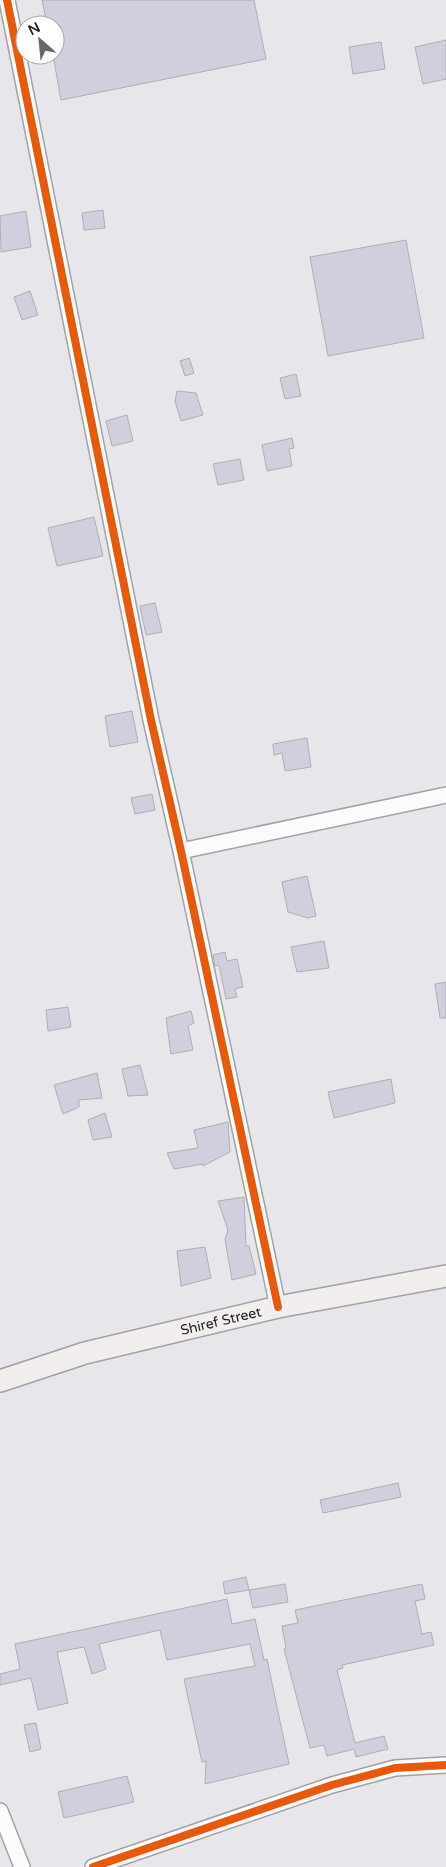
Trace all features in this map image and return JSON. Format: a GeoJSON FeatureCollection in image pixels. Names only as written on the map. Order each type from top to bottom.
{"type":"FeatureCollection","features":[{"type":"Feature","properties":{"kind":"main road","name":"Shiref Street"},"geometry":{"type":"LineString","coordinates":[[0,1381],[85,1353],[278,1307],[446,1276]]}},
{"type":"Feature","properties":{"kind":"street"},"geometry":{"type":"LineString","coordinates":[[7,0],[151,720],[181,851],[278,1307]]}},
{"type":"Feature","properties":{"kind":"street"},"geometry":{"type":"LineString","coordinates":[[181,851],[446,795]]}},
{"type":"Feature","properties":{"kind":"street"},"geometry":{"type":"LineString","coordinates":[[93,1867],[332,1785],[395,1768],[446,1765]]}},
{"type":"Feature","properties":{"kind":"street"},"geometry":{"type":"LineString","coordinates":[[0,1811],[22,1867]]}},
{"type":"Feature","properties":{"kind":"building"},"geometry":{"type":"Polygon","coordinates":[[[42,0],[254,0],[266,59],[61,100],[55,65],[65,65],[65,15],[45,15],[42,0]]]}},
{"type":"Feature","properties":{"kind":"building"},"geometry":{"type":"Polygon","coordinates":[[[446,40],[446,79],[423,84],[415,47],[446,40]]]}},
{"type":"Feature","properties":{"kind":"building"},"geometry":{"type":"Polygon","coordinates":[[[381,42],[385,69],[353,74],[349,47],[381,42]]]}},
{"type":"Feature","properties":{"kind":"building"},"geometry":{"type":"Polygon","coordinates":[[[103,210],[105,228],[84,230],[82,213],[103,210]]]}},
{"type":"Feature","properties":{"kind":"building"},"geometry":{"type":"Polygon","coordinates":[[[26,211],[31,247],[1,252],[0,216],[26,211]]]}},
{"type":"Feature","properties":{"kind":"building"},"geometry":{"type":"Polygon","coordinates":[[[406,240],[424,338],[328,356],[310,257],[406,240]]]}},
{"type":"Feature","properties":{"kind":"building"},"geometry":{"type":"Polygon","coordinates":[[[30,291],[38,315],[22,320],[14,297],[30,291]]]}},
{"type":"Feature","properties":{"kind":"building"},"geometry":{"type":"Polygon","coordinates":[[[189,358],[194,373],[185,376],[180,361],[189,358]]]}},
{"type":"Feature","properties":{"kind":"building"},"geometry":{"type":"Polygon","coordinates":[[[296,374],[301,396],[285,399],[280,378],[296,374]]]}},
{"type":"Feature","properties":{"kind":"building"},"geometry":{"type":"Polygon","coordinates":[[[177,391],[196,393],[203,415],[181,421],[175,401],[177,391]]]}},
{"type":"Feature","properties":{"kind":"building"},"geometry":{"type":"Polygon","coordinates":[[[127,415],[133,441],[112,446],[106,421],[127,415]]]}},
{"type":"Feature","properties":{"kind":"building"},"geometry":{"type":"Polygon","coordinates":[[[292,438],[294,448],[289,449],[292,466],[267,471],[262,445],[292,438]]]}},
{"type":"Feature","properties":{"kind":"building"},"geometry":{"type":"Polygon","coordinates":[[[240,459],[244,480],[218,485],[213,464],[240,459]]]}},
{"type":"Feature","properties":{"kind":"building"},"geometry":{"type":"Polygon","coordinates":[[[94,517],[103,556],[57,566],[48,528],[94,517]]]}},
{"type":"Feature","properties":{"kind":"building"},"geometry":{"type":"Polygon","coordinates":[[[155,603],[162,632],[146,635],[140,606],[155,603]]]}},
{"type":"Feature","properties":{"kind":"building"},"geometry":{"type":"Polygon","coordinates":[[[132,711],[138,742],[110,747],[105,716],[132,711]]]}},
{"type":"Feature","properties":{"kind":"building"},"geometry":{"type":"Polygon","coordinates":[[[307,738],[311,767],[285,771],[282,753],[274,755],[273,744],[307,738]]]}},
{"type":"Feature","properties":{"kind":"building"},"geometry":{"type":"Polygon","coordinates":[[[152,794],[155,810],[135,814],[131,798],[152,794]]]}},
{"type":"Feature","properties":{"kind":"building"},"geometry":{"type":"Polygon","coordinates":[[[307,876],[316,916],[308,918],[288,912],[282,882],[307,876]]]}},
{"type":"Feature","properties":{"kind":"building"},"geometry":{"type":"Polygon","coordinates":[[[324,941],[329,968],[297,972],[291,947],[324,941]]]}},
{"type":"Feature","properties":{"kind":"building"},"geometry":{"type":"Polygon","coordinates":[[[225,952],[227,961],[237,959],[243,987],[235,989],[237,997],[226,999],[219,965],[215,966],[213,955],[225,952]]]}},
{"type":"Feature","properties":{"kind":"building"},"geometry":{"type":"Polygon","coordinates":[[[446,982],[446,1018],[440,1018],[435,984],[446,982]]]}},
{"type":"Feature","properties":{"kind":"building"},"geometry":{"type":"Polygon","coordinates":[[[68,1007],[71,1027],[48,1031],[46,1010],[68,1007]]]}},
{"type":"Feature","properties":{"kind":"building"},"geometry":{"type":"Polygon","coordinates":[[[191,1011],[194,1023],[188,1026],[193,1050],[171,1054],[166,1018],[191,1011]]]}},
{"type":"Feature","properties":{"kind":"building"},"geometry":{"type":"Polygon","coordinates":[[[140,1065],[148,1095],[128,1096],[122,1069],[140,1065]]]}},
{"type":"Feature","properties":{"kind":"building"},"geometry":{"type":"Polygon","coordinates":[[[97,1073],[102,1098],[79,1100],[79,1107],[63,1114],[54,1085],[97,1073]]]}},
{"type":"Feature","properties":{"kind":"building"},"geometry":{"type":"Polygon","coordinates":[[[391,1079],[395,1103],[334,1118],[328,1092],[391,1079]]]}},
{"type":"Feature","properties":{"kind":"building"},"geometry":{"type":"Polygon","coordinates":[[[105,1113],[112,1137],[93,1140],[88,1120],[105,1113]]]}},
{"type":"Feature","properties":{"kind":"building"},"geometry":{"type":"Polygon","coordinates":[[[228,1122],[230,1152],[203,1166],[203,1164],[174,1169],[167,1153],[198,1148],[194,1130],[228,1122]]]}},
{"type":"Feature","properties":{"kind":"building"},"geometry":{"type":"Polygon","coordinates":[[[244,1197],[246,1246],[249,1246],[256,1274],[232,1280],[225,1239],[228,1230],[218,1201],[244,1197]]]}},
{"type":"Feature","properties":{"kind":"building"},"geometry":{"type":"Polygon","coordinates":[[[205,1247],[211,1278],[181,1286],[177,1251],[205,1247]]]}},
{"type":"Feature","properties":{"kind":"building"},"geometry":{"type":"Polygon","coordinates":[[[398,1483],[401,1497],[323,1513],[320,1500],[398,1483]]]}},
{"type":"Feature","properties":{"kind":"building"},"geometry":{"type":"Polygon","coordinates":[[[246,1577],[249,1590],[225,1594],[223,1582],[246,1577]]]}},
{"type":"Feature","properties":{"kind":"building"},"geometry":{"type":"Polygon","coordinates":[[[285,1584],[288,1602],[253,1608],[249,1590],[285,1584]]]}},
{"type":"Feature","properties":{"kind":"building"},"geometry":{"type":"Polygon","coordinates":[[[422,1584],[425,1599],[415,1601],[422,1634],[431,1632],[434,1645],[342,1665],[343,1668],[337,1670],[355,1743],[384,1736],[388,1749],[356,1757],[354,1749],[327,1756],[324,1745],[310,1748],[284,1649],[286,1648],[282,1626],[298,1623],[295,1610],[422,1584]]]}},
{"type":"Feature","properties":{"kind":"building"},"geometry":{"type":"Polygon","coordinates":[[[227,1599],[232,1624],[255,1619],[264,1660],[267,1659],[289,1764],[205,1784],[206,1761],[202,1762],[184,1679],[255,1666],[250,1644],[167,1660],[160,1630],[99,1644],[106,1669],[92,1674],[84,1647],[57,1652],[68,1703],[38,1710],[31,1678],[0,1685],[0,1674],[20,1669],[15,1644],[227,1599]]]}},
{"type":"Feature","properties":{"kind":"building"},"geometry":{"type":"Polygon","coordinates":[[[36,1723],[41,1749],[30,1752],[24,1725],[36,1723]]]}},
{"type":"Feature","properties":{"kind":"building"},"geometry":{"type":"Polygon","coordinates":[[[127,1776],[134,1802],[64,1818],[58,1792],[127,1776]]]}},
{"type":"Feature","properties":{"kind":"cycle path"},"geometry":{"type":"LineString","coordinates":[[7,0],[151,720],[181,851],[278,1307]]}},
{"type":"Feature","properties":{"kind":"cycle path"},"geometry":{"type":"LineString","coordinates":[[93,1867],[332,1785],[395,1768],[446,1765]]}}]}
